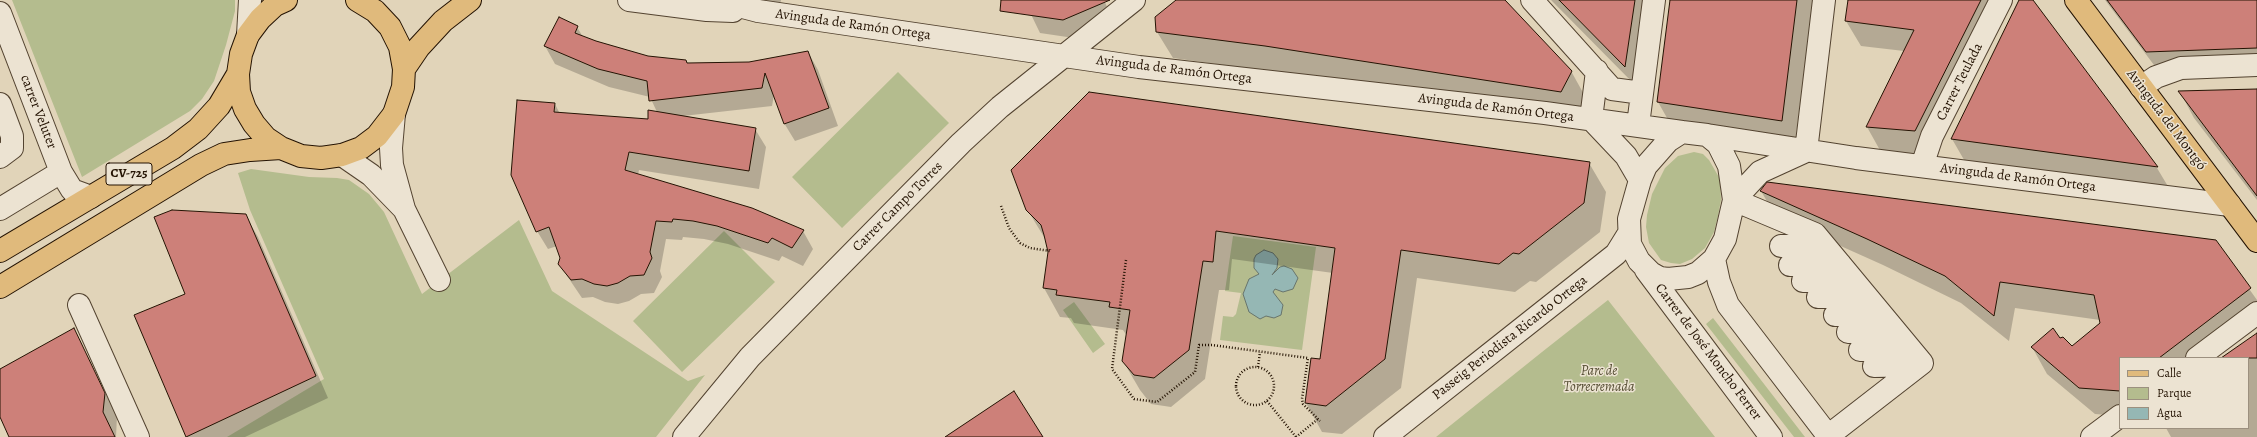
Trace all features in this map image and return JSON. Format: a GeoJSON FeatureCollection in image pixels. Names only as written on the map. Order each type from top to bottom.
{"type":"FeatureCollection","features":[{"type":"Feature","properties":{"kind":"main road","name":"CV-725"},"geometry":{"type":"LineString","coordinates":[[286,0],[275,6],[260,19],[248,35],[241,54],[238,74],[239,92],[245,109],[254,124],[266,138],[281,148],[300,156],[321,158],[342,155],[361,148],[377,136],[394,114],[403,87],[404,69],[400,47],[390,27],[375,11],[357,0]]}},
{"type":"Feature","properties":{"kind":"main road"},"geometry":{"type":"LineString","coordinates":[[404,69],[419,47],[443,21],[470,0]]}},
{"type":"Feature","properties":{"kind":"main road","name":"Avinguda del Montgó"},"geometry":{"type":"LineString","coordinates":[[2076,0],[2257,241]]}},
{"type":"Feature","properties":{"kind":"main road","name":"CV-725"},"geometry":{"type":"LineString","coordinates":[[0,251],[173,148],[198,129],[219,106],[238,74]]}},
{"type":"Feature","properties":{"kind":"main road","name":"CV-725"},"geometry":{"type":"LineString","coordinates":[[0,287],[201,165],[224,154],[250,150],[281,148]]}},
{"type":"Feature","properties":{"kind":"street"},"geometry":{"type":"LineString","coordinates":[[248,35],[250,0]]}},
{"type":"Feature","properties":{"kind":"street","name":"Avinguda de Ramón Ortega"},"geometry":{"type":"LineString","coordinates":[[629,0],[707,10],[758,11]]}},
{"type":"Feature","properties":{"kind":"street","name":"Avinguda de Ramón Ortega"},"geometry":{"type":"LineString","coordinates":[[716,0],[758,11],[1139,67],[1591,119],[1682,132]]}},
{"type":"Feature","properties":{"kind":"street","name":"Carrer Campo Torres"},"geometry":{"type":"LineString","coordinates":[[684,437],[750,357],[955,149],[1000,107],[1133,0]]}},
{"type":"Feature","properties":{"kind":"street"},"geometry":{"type":"LineString","coordinates":[[1532,0],[1612,88],[1642,93]]}},
{"type":"Feature","properties":{"kind":"street"},"geometry":{"type":"LineString","coordinates":[[1638,125],[1654,0]]}},
{"type":"Feature","properties":{"kind":"street"},"geometry":{"type":"LineString","coordinates":[[1734,200],[1760,172],[1806,151],[1824,0]]}},
{"type":"Feature","properties":{"kind":"street","name":"Carrer Teulada"},"geometry":{"type":"LineString","coordinates":[[1922,166],[1932,136],[2001,0]]}},
{"type":"Feature","properties":{"kind":"street","name":"carrer Veluter"},"geometry":{"type":"LineString","coordinates":[[0,13],[61,172],[72,190],[91,197]]}},
{"type":"Feature","properties":{"kind":"street"},"geometry":{"type":"LineString","coordinates":[[2141,87],[2156,77],[2181,68],[2257,65]]}},
{"type":"Feature","properties":{"kind":"street"},"geometry":{"type":"LineString","coordinates":[[1591,119],[1597,71]]}},
{"type":"Feature","properties":{"kind":"street"},"geometry":{"type":"LineString","coordinates":[[0,104],[12,136],[12,148],[0,157]]}},
{"type":"Feature","properties":{"kind":"street"},"geometry":{"type":"LineString","coordinates":[[394,114],[391,148],[392,165],[404,209],[439,280]]}},
{"type":"Feature","properties":{"kind":"street","name":"Avinguda de Ramón Ortega"},"geometry":{"type":"LineString","coordinates":[[1591,119],[1626,156],[1640,180]]}},
{"type":"Feature","properties":{"kind":"street"},"geometry":{"type":"LineString","coordinates":[[1682,132],[1707,135],[1718,144],[1725,154],[1732,182],[1734,200],[1725,239],[1714,259],[1698,273],[1678,279],[1660,278],[1644,268],[1630,244],[1629,233],[1633,203],[1646,166],[1668,141],[1682,132]]}},
{"type":"Feature","properties":{"kind":"street","name":"Avinguda de Ramón Ortega"},"geometry":{"type":"LineString","coordinates":[[1707,135],[1806,151],[2230,205]]}},
{"type":"Feature","properties":{"kind":"street"},"geometry":{"type":"LineString","coordinates":[[342,155],[370,175],[404,209]]}},
{"type":"Feature","properties":{"kind":"street"},"geometry":{"type":"LineString","coordinates":[[0,209],[61,172]]}},
{"type":"Feature","properties":{"kind":"street"},"geometry":{"type":"LineString","coordinates":[[1734,200],[1816,234],[1888,322],[1913,356]]}},
{"type":"Feature","properties":{"kind":"street","name":"Passeig Periodista Ricardo Ortega"},"geometry":{"type":"LineString","coordinates":[[1385,437],[1616,254],[1629,233]]}},
{"type":"Feature","properties":{"kind":"street"},"geometry":{"type":"LineString","coordinates":[[1824,245],[1791,264],[1846,271]]}},
{"type":"Feature","properties":{"kind":"street"},"geometry":{"type":"LineString","coordinates":[[1714,259],[1719,282],[1728,305],[1829,436],[1913,356]]}},
{"type":"Feature","properties":{"kind":"street","name":"Carrer de José Moncho Ferrer"},"geometry":{"type":"LineString","coordinates":[[1644,268],[1772,437]]}},
{"type":"Feature","properties":{"kind":"street"},"geometry":{"type":"LineString","coordinates":[[1818,297],[1866,296]]}},
{"type":"Feature","properties":{"kind":"street"},"geometry":{"type":"LineString","coordinates":[[79,305],[138,437]]}},
{"type":"Feature","properties":{"kind":"street"},"geometry":{"type":"LineString","coordinates":[[2198,357],[2257,313]]}},
{"type":"Feature","properties":{"kind":"street"},"geometry":{"type":"LineString","coordinates":[[1835,314],[1888,322]]}},
{"type":"Feature","properties":{"kind":"street"},"geometry":{"type":"LineString","coordinates":[[1888,322],[1854,341],[1913,356]]}},
{"type":"Feature","properties":{"kind":"street"},"geometry":{"type":"LineString","coordinates":[[1874,366],[1913,356]]}},
{"type":"Feature","properties":{"kind":"street"},"geometry":{"type":"LineString","coordinates":[[2092,437],[2117,426]]}},
{"type":"Feature","properties":{"kind":"path"},"geometry":{"type":"LineString","coordinates":[[1001,206],[1009,228],[1020,243],[1030,248],[1050,252],[1050,249]]}},
{"type":"Feature","properties":{"kind":"path"},"geometry":{"type":"LineString","coordinates":[[1126,260],[1112,369],[1134,399],[1157,402],[1195,372],[1199,345],[1308,358],[1302,399],[1303,404],[1319,420],[1296,437],[1267,401]]}},
{"type":"Feature","properties":{"kind":"path"},"geometry":{"type":"LineString","coordinates":[[1258,368],[1260,352]]}},
{"type":"Feature","properties":{"kind":"path"},"geometry":{"type":"LineString","coordinates":[[1252,367],[1270,373],[1274,381],[1274,391],[1267,401],[1262,405],[1253,406],[1244,402],[1238,396],[1236,387],[1238,378],[1244,370],[1252,367]]}},
{"type":"Feature","properties":{"kind":"green space"},"geometry":{"type":"Polygon","coordinates":[[[12,0],[235,0],[235,11],[214,81],[202,99],[190,111],[82,177],[12,0]]]}},
{"type":"Feature","properties":{"kind":"green space"},"geometry":{"type":"Polygon","coordinates":[[[898,72],[949,123],[842,228],[792,177],[898,72]]]}},
{"type":"Feature","properties":{"kind":"green space"},"geometry":{"type":"Polygon","coordinates":[[[1694,152],[1703,154],[1709,160],[1720,179],[1721,200],[1718,216],[1714,232],[1705,248],[1692,259],[1680,264],[1671,263],[1661,260],[1649,243],[1646,227],[1647,215],[1652,194],[1665,168],[1678,156],[1694,152]]]}},
{"type":"Feature","properties":{"kind":"green space"},"geometry":{"type":"Polygon","coordinates":[[[251,169],[309,177],[349,180],[369,194],[384,212],[422,294],[519,220],[552,291],[688,381],[705,375],[656,437],[227,437],[324,379],[250,210],[238,173],[251,169]]]}},
{"type":"Feature","properties":{"kind":"green space"},"geometry":{"type":"Polygon","coordinates":[[[724,231],[775,282],[682,372],[633,321],[724,231]]]}},
{"type":"Feature","properties":{"kind":"green space"},"geometry":{"type":"Polygon","coordinates":[[[1233,236],[1316,247],[1302,350],[1220,340],[1223,316],[1233,317],[1236,314],[1241,293],[1225,291],[1233,236]]]}},
{"type":"Feature","properties":{"kind":"green space","name":"Parc de Torrecremada"},"geometry":{"type":"Polygon","coordinates":[[[1608,300],[1715,437],[1436,437],[1542,352],[1608,300]]]}},
{"type":"Feature","properties":{"kind":"green space"},"geometry":{"type":"Polygon","coordinates":[[[1074,302],[1105,344],[1093,353],[1063,310],[1074,302]]]}},
{"type":"Feature","properties":{"kind":"green space"},"geometry":{"type":"Polygon","coordinates":[[[1713,318],[1805,437],[1794,437],[1706,324],[1713,318]]]}},
{"type":"Feature","properties":{"kind":"water"},"geometry":{"type":"Polygon","coordinates":[[[1264,250],[1273,253],[1278,259],[1277,268],[1272,275],[1280,267],[1284,266],[1292,269],[1298,278],[1293,289],[1283,292],[1275,289],[1273,292],[1283,305],[1281,315],[1274,318],[1266,316],[1260,319],[1249,312],[1243,294],[1249,279],[1259,274],[1254,268],[1254,259],[1256,255],[1264,250]]]}},
{"type":"Feature","properties":{"kind":"building"},"geometry":{"type":"Polygon","coordinates":[[[1001,0],[1110,0],[1063,20],[1000,11],[1001,0]]]}},
{"type":"Feature","properties":{"kind":"building"},"geometry":{"type":"Polygon","coordinates":[[[1176,0],[1505,0],[1572,71],[1561,92],[1265,46],[1156,32],[1155,17],[1176,0]]]}},
{"type":"Feature","properties":{"kind":"building"},"geometry":{"type":"Polygon","coordinates":[[[1559,0],[1635,0],[1625,67],[1559,0]]]}},
{"type":"Feature","properties":{"kind":"building"},"geometry":{"type":"Polygon","coordinates":[[[1670,0],[1797,0],[1782,121],[1657,102],[1670,0]]]}},
{"type":"Feature","properties":{"kind":"building"},"geometry":{"type":"Polygon","coordinates":[[[1848,0],[1981,0],[1915,131],[1866,127],[1914,30],[1845,21],[1848,0]]]}},
{"type":"Feature","properties":{"kind":"building"},"geometry":{"type":"Polygon","coordinates":[[[2019,0],[2033,0],[2158,167],[1951,139],[2019,0]]]}},
{"type":"Feature","properties":{"kind":"building"},"geometry":{"type":"Polygon","coordinates":[[[2107,0],[2257,0],[2257,48],[2146,52],[2107,0]]]}},
{"type":"Feature","properties":{"kind":"building"},"geometry":{"type":"Polygon","coordinates":[[[559,17],[578,26],[575,33],[596,41],[648,56],[686,60],[687,63],[749,62],[808,51],[829,108],[784,124],[765,73],[762,88],[649,101],[647,81],[598,69],[544,46],[559,17]]]}},
{"type":"Feature","properties":{"kind":"building"},"geometry":{"type":"Polygon","coordinates":[[[2257,89],[2257,196],[2178,91],[2257,89]]]}},
{"type":"Feature","properties":{"kind":"building"},"geometry":{"type":"Polygon","coordinates":[[[1089,92],[1590,162],[1584,203],[1519,254],[1513,253],[1499,264],[1401,250],[1385,359],[1326,406],[1305,403],[1311,358],[1320,359],[1335,248],[1216,231],[1213,262],[1203,261],[1189,350],[1154,378],[1134,375],[1122,361],[1130,310],[1109,307],[1110,302],[1056,295],[1057,290],[1043,288],[1048,252],[1044,235],[1041,225],[1026,210],[1011,170],[1089,92]]]}},
{"type":"Feature","properties":{"kind":"building"},"geometry":{"type":"Polygon","coordinates":[[[517,100],[555,103],[554,112],[648,119],[648,110],[756,128],[749,171],[629,152],[625,170],[752,208],[804,230],[792,248],[772,238],[768,243],[717,226],[693,221],[673,219],[672,222],[656,221],[650,252],[652,258],[644,275],[630,276],[618,283],[607,286],[594,284],[582,279],[571,280],[558,264],[560,258],[549,227],[536,232],[511,175],[517,100]]]}},
{"type":"Feature","properties":{"kind":"building"},"geometry":{"type":"Polygon","coordinates":[[[1767,182],[2216,240],[2251,288],[2160,357],[2119,357],[2119,391],[2079,388],[2031,347],[2053,328],[2060,338],[2063,337],[2072,346],[2100,323],[2094,295],[2000,282],[1994,316],[1945,276],[1760,191],[1767,182]]]}},
{"type":"Feature","properties":{"kind":"building"},"geometry":{"type":"Polygon","coordinates":[[[172,210],[246,214],[316,376],[186,437],[134,315],[185,294],[154,217],[172,210]]]}},
{"type":"Feature","properties":{"kind":"building"},"geometry":{"type":"Polygon","coordinates":[[[74,328],[105,393],[103,412],[115,437],[9,437],[0,417],[0,369],[74,328]]]}},
{"type":"Feature","properties":{"kind":"building"},"geometry":{"type":"Polygon","coordinates":[[[2257,333],[2257,358],[2222,357],[2257,333]]]}},
{"type":"Feature","properties":{"kind":"building"},"geometry":{"type":"Polygon","coordinates":[[[1014,391],[1043,437],[945,437],[1014,391]]]}}]}
